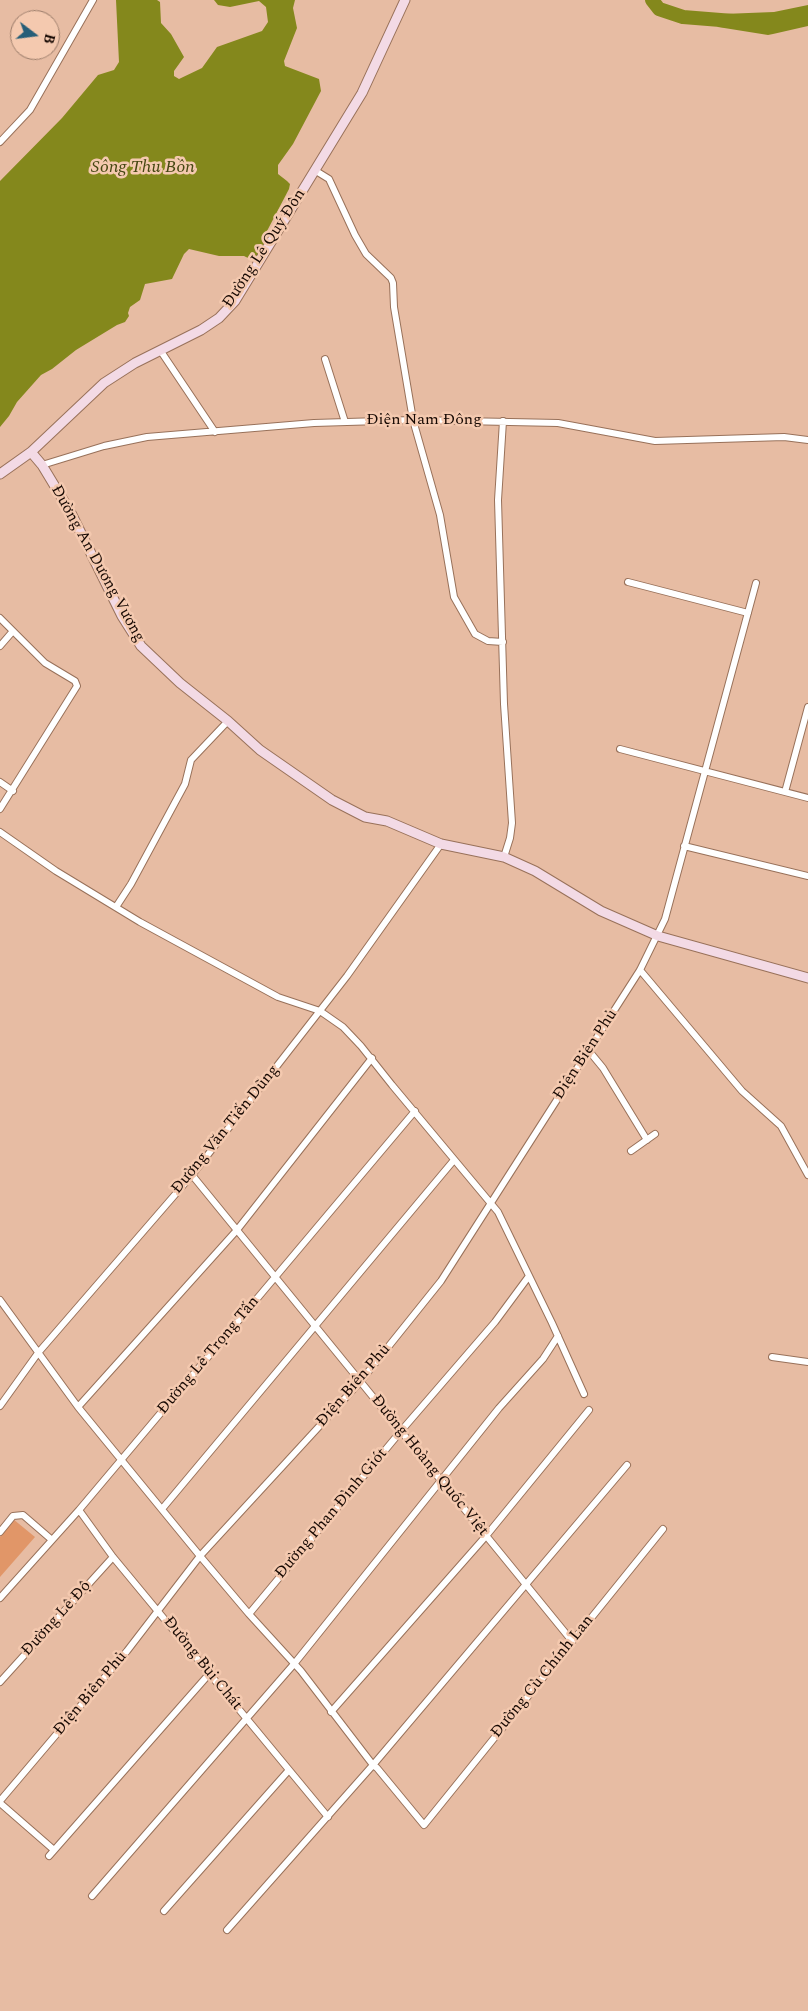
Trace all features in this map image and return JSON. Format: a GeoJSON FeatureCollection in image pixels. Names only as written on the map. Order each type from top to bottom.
{"type":"FeatureCollection","features":[{"type":"Feature","properties":{"kind":"main road","name":"Đường Lê Quý Đôn"},"geometry":{"type":"LineString","coordinates":[[0,474],[31,452],[104,384],[134,363],[202,330],[219,318],[235,301],[362,93],[405,0]]}},
{"type":"Feature","properties":{"kind":"main road","name":"Đường An Dương Vương"},"geometry":{"type":"LineString","coordinates":[[31,452],[42,465],[71,513],[122,616],[142,646],[180,683],[228,720],[260,750],[332,800],[365,817],[387,821],[441,844],[504,857],[535,871],[601,911],[658,936],[808,978]]}},
{"type":"Feature","properties":{"kind":"street"},"geometry":{"type":"LineString","coordinates":[[0,142],[30,110],[93,0]]}},
{"type":"Feature","properties":{"kind":"street"},"geometry":{"type":"LineString","coordinates":[[316,171],[329,179],[366,254],[393,283],[394,307],[413,420],[440,515],[442,536],[454,597],[475,634],[481,639],[503,642]]}},
{"type":"Feature","properties":{"kind":"street"},"geometry":{"type":"LineString","coordinates":[[160,350],[216,432]]}},
{"type":"Feature","properties":{"kind":"street"},"geometry":{"type":"LineString","coordinates":[[325,359],[345,422]]}},
{"type":"Feature","properties":{"kind":"street","name":"Điện Nam Đông"},"geometry":{"type":"LineString","coordinates":[[42,465],[104,446],[147,437],[314,423],[413,420],[503,421],[558,423],[655,441],[784,437],[808,440]]}},
{"type":"Feature","properties":{"kind":"street"},"geometry":{"type":"LineString","coordinates":[[503,421],[498,500],[504,704],[512,823],[504,857]]}},
{"type":"Feature","properties":{"kind":"street"},"geometry":{"type":"LineString","coordinates":[[628,582],[748,613]]}},
{"type":"Feature","properties":{"kind":"street","name":"Điện Biên Phủ"},"geometry":{"type":"LineString","coordinates":[[0,1802],[158,1611],[200,1556],[360,1382],[441,1281],[640,970],[665,919],[756,583]]}},
{"type":"Feature","properties":{"kind":"street"},"geometry":{"type":"LineString","coordinates":[[0,618],[45,663],[75,681],[76,686],[13,791],[0,809]]}},
{"type":"Feature","properties":{"kind":"street"},"geometry":{"type":"LineString","coordinates":[[0,646],[12,631]]}},
{"type":"Feature","properties":{"kind":"street"},"geometry":{"type":"LineString","coordinates":[[785,792],[808,707]]}},
{"type":"Feature","properties":{"kind":"street"},"geometry":{"type":"LineString","coordinates":[[116,907],[132,884],[185,784],[191,760],[228,720]]}},
{"type":"Feature","properties":{"kind":"street"},"geometry":{"type":"LineString","coordinates":[[620,749],[808,798]]}},
{"type":"Feature","properties":{"kind":"street"},"geometry":{"type":"LineString","coordinates":[[0,782],[13,791]]}},
{"type":"Feature","properties":{"kind":"street"},"geometry":{"type":"LineString","coordinates":[[0,832],[56,871],[116,907],[278,996],[320,1011],[344,1028],[372,1058],[392,1085],[501,1216],[584,1394]]}},
{"type":"Feature","properties":{"kind":"street","name":"Đường Văn Tiến Dũng"},"geometry":{"type":"LineString","coordinates":[[0,1406],[38,1353],[192,1175],[320,1011],[441,844]]}},
{"type":"Feature","properties":{"kind":"street"},"geometry":{"type":"LineString","coordinates":[[684,846],[808,876]]}},
{"type":"Feature","properties":{"kind":"street"},"geometry":{"type":"LineString","coordinates":[[640,970],[742,1091],[781,1126],[808,1175]]}},
{"type":"Feature","properties":{"kind":"street"},"geometry":{"type":"LineString","coordinates":[[589,1051],[603,1068],[647,1140]]}},
{"type":"Feature","properties":{"kind":"street"},"geometry":{"type":"LineString","coordinates":[[78,1407],[237,1230],[372,1058]]}},
{"type":"Feature","properties":{"kind":"street","name":"Đường Lê Trọng Tấn"},"geometry":{"type":"LineString","coordinates":[[0,1598],[78,1510],[415,1111]]}},
{"type":"Feature","properties":{"kind":"street"},"geometry":{"type":"LineString","coordinates":[[631,1151],[654,1134]]}},
{"type":"Feature","properties":{"kind":"street"},"geometry":{"type":"LineString","coordinates":[[162,1509],[454,1160]]}},
{"type":"Feature","properties":{"kind":"street","name":"Đường Hoàng Quốc Việt"},"geometry":{"type":"LineString","coordinates":[[192,1175],[572,1641]]}},
{"type":"Feature","properties":{"kind":"street","name":"Đường Phan Đình Giót"},"geometry":{"type":"LineString","coordinates":[[249,1614],[401,1431],[495,1322],[529,1276]]}},
{"type":"Feature","properties":{"kind":"street"},"geometry":{"type":"LineString","coordinates":[[0,1300],[78,1407],[200,1556],[301,1671],[373,1765]]}},
{"type":"Feature","properties":{"kind":"street"},"geometry":{"type":"LineString","coordinates":[[92,1896],[294,1664],[499,1408],[536,1368],[558,1336]]}},
{"type":"Feature","properties":{"kind":"street"},"geometry":{"type":"LineString","coordinates":[[772,1357],[808,1362]]}},
{"type":"Feature","properties":{"kind":"street"},"geometry":{"type":"LineString","coordinates":[[331,1712],[486,1536],[589,1410]]}},
{"type":"Feature","properties":{"kind":"street"},"geometry":{"type":"LineString","coordinates":[[227,1930],[373,1765],[627,1465]]}},
{"type":"Feature","properties":{"kind":"street","name":"Đường Bùi Chát"},"geometry":{"type":"LineString","coordinates":[[78,1510],[113,1557],[328,1817]]}},
{"type":"Feature","properties":{"kind":"street"},"geometry":{"type":"LineString","coordinates":[[0,1532],[13,1516],[23,1515],[52,1540]]}},
{"type":"Feature","properties":{"kind":"street","name":"Đường Cù Chính Lan"},"geometry":{"type":"LineString","coordinates":[[373,1765],[424,1825],[663,1530]]}},
{"type":"Feature","properties":{"kind":"street","name":"Đường Lê Độ"},"geometry":{"type":"LineString","coordinates":[[0,1682],[113,1557]]}},
{"type":"Feature","properties":{"kind":"street"},"geometry":{"type":"LineString","coordinates":[[48,1856],[210,1673]]}},
{"type":"Feature","properties":{"kind":"street"},"geometry":{"type":"LineString","coordinates":[[164,1911],[289,1770]]}},
{"type":"Feature","properties":{"kind":"street"},"geometry":{"type":"LineString","coordinates":[[0,1802],[54,1850]]}},
{"type":"Feature","properties":{"kind":"shaded area"},"geometry":{"type":"Polygon","coordinates":[[[13,1519],[35,1537],[0,1577],[0,1537],[13,1519]]]}},
{"type":"Feature","properties":{"kind":"water","name":"Sông Thu Bồn"},"geometry":{"type":"Polygon","coordinates":[[[116,0],[157,0],[160,2],[161,23],[171,34],[184,57],[174,71],[174,76],[179,79],[202,68],[217,47],[262,31],[268,22],[266,7],[259,1],[230,7],[218,5],[214,0],[295,0],[293,8],[297,28],[284,61],[285,66],[319,79],[321,91],[293,144],[278,165],[278,174],[290,184],[289,189],[267,231],[265,237],[267,243],[256,262],[244,256],[219,256],[189,249],[184,254],[172,279],[145,284],[140,300],[130,307],[129,316],[125,322],[76,350],[52,369],[41,375],[17,402],[0,427],[0,181],[62,118],[98,75],[114,70],[119,62],[116,0]]]}},
{"type":"Feature","properties":{"kind":"water"},"geometry":{"type":"Polygon","coordinates":[[[808,5],[808,26],[768,35],[718,27],[715,23],[719,15],[723,14],[774,12],[808,5]]]}},
{"type":"Feature","properties":{"kind":"waterway"},"geometry":{"type":"LineString","coordinates":[[652,0],[659,9],[683,17],[733,21]]}}]}
